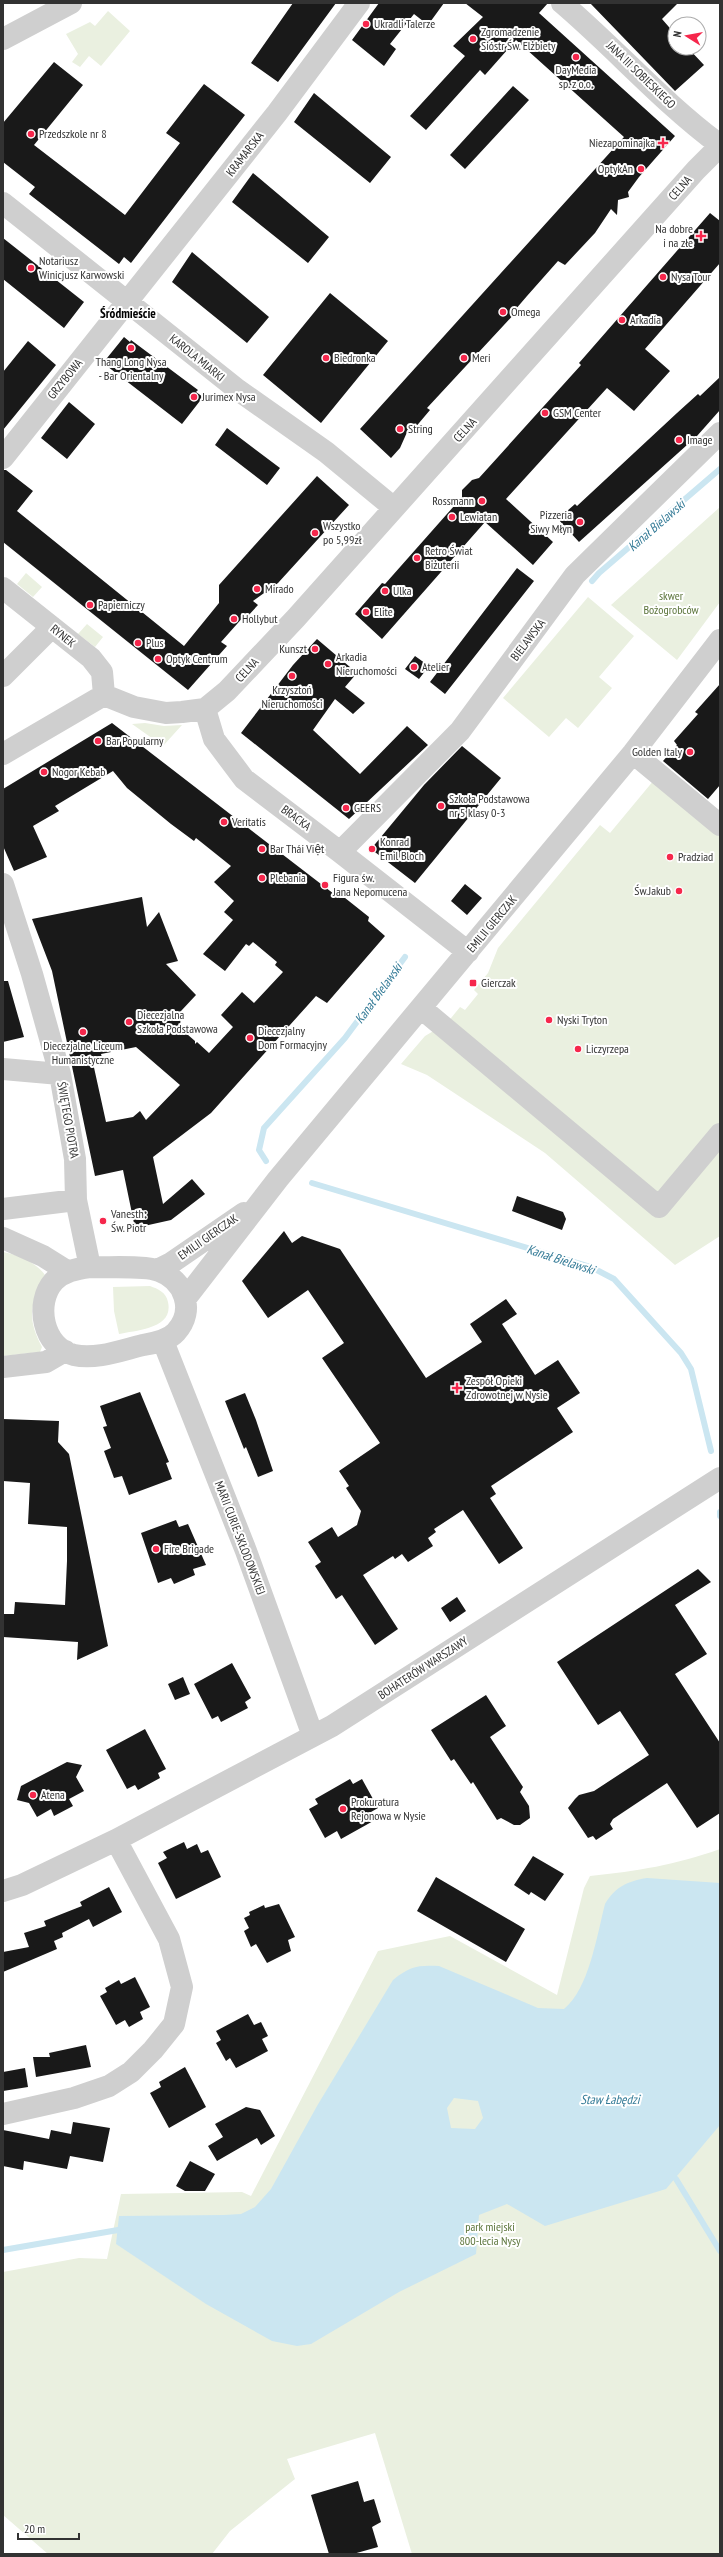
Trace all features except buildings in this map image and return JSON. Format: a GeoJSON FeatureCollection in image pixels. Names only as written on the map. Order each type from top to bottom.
{"type":"FeatureCollection","features":[{"type":"Feature","properties":{"kind":"street"},"geometry":{"type":"LineString","coordinates":[[3,39],[71,3]]}},
{"type":"Feature","properties":{"kind":"street","name":"KRAMARSKA"},"geometry":{"type":"LineString","coordinates":[[128,302],[277,113],[359,3]]}},
{"type":"Feature","properties":{"kind":"street","name":"JANA III SOBIESKIEGO"},"geometry":{"type":"LineString","coordinates":[[562,3],[602,38],[688,121],[720,145]]}},
{"type":"Feature","properties":{"kind":"street","name":"CELNA"},"geometry":{"type":"LineString","coordinates":[[205,709],[228,691],[270,646],[720,145]]}},
{"type":"Feature","properties":{"kind":"street","name":"KAROLA MIARKI"},"geometry":{"type":"LineString","coordinates":[[3,203],[238,390],[326,452],[394,508]]}},
{"type":"Feature","properties":{"kind":"street","name":"GRZYBOWA"},"geometry":{"type":"LineString","coordinates":[[3,458],[128,302]]}},
{"type":"Feature","properties":{"kind":"street","name":"BIELAWSKA"},"geometry":{"type":"LineString","coordinates":[[340,852],[460,731],[575,575],[720,433]]}},
{"type":"Feature","properties":{"kind":"street","name":"RYNEK"},"geometry":{"type":"LineString","coordinates":[[3,588],[91,658],[102,672],[104,695]]}},
{"type":"Feature","properties":{"kind":"street"},"geometry":{"type":"LineString","coordinates":[[3,676],[52,627]]}},
{"type":"Feature","properties":{"kind":"street","name":"EMILII GIERCZAK"},"geometry":{"type":"LineString","coordinates":[[186,1298],[278,1178],[634,753],[720,640]]}},
{"type":"Feature","properties":{"kind":"street"},"geometry":{"type":"LineString","coordinates":[[3,754],[104,695],[124,704],[150,711],[182,712],[205,709]]}},
{"type":"Feature","properties":{"kind":"street","name":"BRACKA"},"geometry":{"type":"LineString","coordinates":[[205,709],[214,739],[244,779],[468,952]]}},
{"type":"Feature","properties":{"kind":"street"},"geometry":{"type":"LineString","coordinates":[[634,753],[720,824]]}},
{"type":"Feature","properties":{"kind":"street","name":"ŚWIĘTEGO PIOTRA"},"geometry":{"type":"LineString","coordinates":[[3,884],[32,974],[60,1074],[75,1159],[76,1200],[90,1266]]}},
{"type":"Feature","properties":{"kind":"street"},"geometry":{"type":"LineString","coordinates":[[421,1008],[660,1207],[720,1134]]}},
{"type":"Feature","properties":{"kind":"street"},"geometry":{"type":"LineString","coordinates":[[3,1069],[60,1074]]}},
{"type":"Feature","properties":{"kind":"street"},"geometry":{"type":"LineString","coordinates":[[3,1209],[76,1200]]}},
{"type":"Feature","properties":{"kind":"street","name":"EMILII GIERCZAK"},"geometry":{"type":"LineString","coordinates":[[157,1270],[171,1263],[258,1203]]}},
{"type":"Feature","properties":{"kind":"street"},"geometry":{"type":"LineString","coordinates":[[3,1238],[43,1256],[67,1271]]}},
{"type":"Feature","properties":{"kind":"street"},"geometry":{"type":"LineString","coordinates":[[90,1266],[157,1270],[174,1279],[186,1298],[183,1320],[176,1332],[163,1341],[95,1355],[82,1356],[65,1351],[51,1338],[44,1323],[44,1301],[54,1282],[67,1271],[90,1266]]}},
{"type":"Feature","properties":{"kind":"street","name":"MARII CURIE-SKŁODOWSKIEJ"},"geometry":{"type":"LineString","coordinates":[[163,1341],[246,1551],[313,1736]]}},
{"type":"Feature","properties":{"kind":"street"},"geometry":{"type":"LineString","coordinates":[[3,1367],[46,1362],[65,1351]]}},
{"type":"Feature","properties":{"kind":"street","name":"BOHATERÓW WARSZAWY"},"geometry":{"type":"LineString","coordinates":[[3,1890],[22,1885],[116,1840],[313,1736],[720,1478]]}},
{"type":"Feature","properties":{"kind":"street"},"geometry":{"type":"LineString","coordinates":[[3,2114],[74,2098],[109,2086],[131,2072],[153,2050],[174,2024],[182,1988],[169,1939],[116,1840]]}},
{"type":"Feature","properties":{"kind":"green space"},"geometry":{"type":"Polygon","coordinates":[[[108,11],[130,31],[101,66],[89,56],[80,67],[72,62],[78,54],[66,34],[90,22],[95,26],[108,11]]]}},
{"type":"Feature","properties":{"kind":"green space","name":"skwer Bożogrobców"},"geometry":{"type":"Polygon","coordinates":[[[720,507],[720,602],[677,660],[611,605],[720,507]]]}},
{"type":"Feature","properties":{"kind":"green space"},"geometry":{"type":"Polygon","coordinates":[[[26,573],[42,587],[33,597],[17,584],[26,573]]]}},
{"type":"Feature","properties":{"kind":"green space"},"geometry":{"type":"Polygon","coordinates":[[[588,597],[634,636],[599,677],[612,688],[578,728],[566,718],[549,737],[503,698],[588,597]]]}},
{"type":"Feature","properties":{"kind":"green space"},"geometry":{"type":"Polygon","coordinates":[[[87,624],[103,637],[95,647],[78,634],[87,624]]]}},
{"type":"Feature","properties":{"kind":"green space"},"geometry":{"type":"Polygon","coordinates":[[[145,723],[164,726],[182,725],[163,746],[132,724],[145,723]]]}},
{"type":"Feature","properties":{"kind":"green space"},"geometry":{"type":"Polygon","coordinates":[[[654,780],[720,834],[720,1236],[675,1265],[545,1153],[427,1075],[401,1064],[425,1036],[447,1023],[460,1007],[465,1010],[478,994],[474,990],[488,973],[498,948],[600,825],[610,833],[654,780]]]}},
{"type":"Feature","properties":{"kind":"green space"},"geometry":{"type":"Polygon","coordinates":[[[3,1252],[32,1263],[45,1275],[36,1294],[32,1311],[34,1327],[42,1347],[40,1352],[3,1356],[3,1252]]]}},
{"type":"Feature","properties":{"kind":"green space"},"geometry":{"type":"Polygon","coordinates":[[[150,1286],[161,1291],[167,1299],[168,1311],[165,1318],[160,1323],[152,1327],[119,1334],[114,1311],[113,1287],[150,1286]]]}},
{"type":"Feature","properties":{"kind":"green space","name":"park miejski 800-lecia Nysy"},"geometry":{"type":"Polygon","coordinates":[[[720,1849],[720,2554],[412,2554],[375,2433],[287,2459],[295,2479],[230,2531],[212,2554],[48,2554],[3,2515],[3,2272],[79,2258],[107,2259],[121,2194],[242,2192],[251,2196],[378,1951],[450,1936],[557,1995],[584,1888],[590,1876],[656,1867],[720,1849]]]}},
{"type":"Feature","properties":{"kind":"water","name":"Staw Łabędzi"},"geometry":{"type":"Polygon","coordinates":[[[647,1878],[720,1883],[720,2125],[666,2189],[545,2226],[507,2204],[479,2215],[476,2254],[399,2292],[311,2344],[297,2346],[272,2341],[206,2304],[116,2244],[119,2216],[241,2214],[255,2207],[271,2189],[317,2106],[393,1980],[409,1969],[420,1966],[439,1966],[538,2008],[564,2009],[573,2000],[586,1975],[591,1961],[605,1904],[618,1889],[628,1883],[647,1878]],[[454,2098],[447,2108],[451,2128],[475,2129],[483,2118],[478,2101],[454,2098]]]}},
{"type":"Feature","properties":{"kind":"waterway","name":"Kanał Bielawski"},"geometry":{"type":"LineString","coordinates":[[592,581],[599,573],[720,469]]}},
{"type":"Feature","properties":{"kind":"waterway","name":"Kanał Bielawski"},"geometry":{"type":"LineString","coordinates":[[266,1161],[259,1150],[264,1128],[345,1038],[405,957]]}},
{"type":"Feature","properties":{"kind":"waterway","name":"Kanał Bielawski"},"geometry":{"type":"LineString","coordinates":[[312,1183],[591,1267],[614,1279],[681,1353],[691,1369],[711,1451]]}},
{"type":"Feature","properties":{"kind":"waterway"},"geometry":{"type":"LineString","coordinates":[[676,2179],[720,2251]]}},
{"type":"Feature","properties":{"kind":"waterway"},"geometry":{"type":"LineString","coordinates":[[3,2250],[118,2230]]}},
{"type":"Feature","properties":{"kind":"place","name":"Ukradli Talerze"},"geometry":{"type":"Point","coordinates":[366,24]}},
{"type":"Feature","properties":{"kind":"place","name":"Zgromadzenie Sióstr Św. Elżbiety"},"geometry":{"type":"Point","coordinates":[473,39]}},
{"type":"Feature","properties":{"kind":"place","name":"DayMedia sp. z o.o."},"geometry":{"type":"Point","coordinates":[576,57]}},
{"type":"Feature","properties":{"kind":"place","name":"Przedszkole nr 8"},"geometry":{"type":"Point","coordinates":[31,134]}},
{"type":"Feature","properties":{"kind":"place","name":"Niezapominajka"},"geometry":{"type":"Point","coordinates":[663,143]}},
{"type":"Feature","properties":{"kind":"place","name":"OptykAn"},"geometry":{"type":"Point","coordinates":[641,169]}},
{"type":"Feature","properties":{"kind":"place","name":"Na dobre i na złe"},"geometry":{"type":"Point","coordinates":[701,236]}},
{"type":"Feature","properties":{"kind":"place","name":"Notariusz Winicjusz Karwowski"},"geometry":{"type":"Point","coordinates":[31,268]}},
{"type":"Feature","properties":{"kind":"place","name":"Nysa Tour"},"geometry":{"type":"Point","coordinates":[663,277]}},
{"type":"Feature","properties":{"kind":"place","name":"Omega"},"geometry":{"type":"Point","coordinates":[503,312]}},
{"type":"Feature","properties":{"kind":"place","name":"Arkadia"},"geometry":{"type":"Point","coordinates":[622,320]}},
{"type":"Feature","properties":{"kind":"place","name":"Thang Long Nysa - Bar Orientalny"},"geometry":{"type":"Point","coordinates":[131,348]}},
{"type":"Feature","properties":{"kind":"place","name":"Biedronka"},"geometry":{"type":"Point","coordinates":[326,358]}},
{"type":"Feature","properties":{"kind":"place","name":"Meri"},"geometry":{"type":"Point","coordinates":[464,358]}},
{"type":"Feature","properties":{"kind":"place","name":"Jurimex Nysa"},"geometry":{"type":"Point","coordinates":[194,397]}},
{"type":"Feature","properties":{"kind":"place","name":"GSM Center"},"geometry":{"type":"Point","coordinates":[545,413]}},
{"type":"Feature","properties":{"kind":"place","name":"String"},"geometry":{"type":"Point","coordinates":[400,429]}},
{"type":"Feature","properties":{"kind":"place","name":"Image"},"geometry":{"type":"Point","coordinates":[679,440]}},
{"type":"Feature","properties":{"kind":"place","name":"Rossmann"},"geometry":{"type":"Point","coordinates":[482,501]}},
{"type":"Feature","properties":{"kind":"place","name":"Lewiatan"},"geometry":{"type":"Point","coordinates":[452,517]}},
{"type":"Feature","properties":{"kind":"place","name":"Pizzeria Siwy Młyn"},"geometry":{"type":"Point","coordinates":[580,522]}},
{"type":"Feature","properties":{"kind":"place","name":"Wszystko po 5,99zł"},"geometry":{"type":"Point","coordinates":[315,533]}},
{"type":"Feature","properties":{"kind":"place","name":"Retro Świat Biżuterii"},"geometry":{"type":"Point","coordinates":[417,558]}},
{"type":"Feature","properties":{"kind":"place","name":"Mirado"},"geometry":{"type":"Point","coordinates":[257,589]}},
{"type":"Feature","properties":{"kind":"place","name":"Ulka"},"geometry":{"type":"Point","coordinates":[385,591]}},
{"type":"Feature","properties":{"kind":"place","name":"Papierniczy"},"geometry":{"type":"Point","coordinates":[90,605]}},
{"type":"Feature","properties":{"kind":"place","name":"Elite"},"geometry":{"type":"Point","coordinates":[366,612]}},
{"type":"Feature","properties":{"kind":"place","name":"Hollybut"},"geometry":{"type":"Point","coordinates":[234,619]}},
{"type":"Feature","properties":{"kind":"place","name":"Plus"},"geometry":{"type":"Point","coordinates":[138,643]}},
{"type":"Feature","properties":{"kind":"place","name":"Kunszt"},"geometry":{"type":"Point","coordinates":[315,649]}},
{"type":"Feature","properties":{"kind":"place","name":"Optyk Centrum"},"geometry":{"type":"Point","coordinates":[158,659]}},
{"type":"Feature","properties":{"kind":"place","name":"Arkadia Nieruchomości"},"geometry":{"type":"Point","coordinates":[328,664]}},
{"type":"Feature","properties":{"kind":"place","name":"Atelier"},"geometry":{"type":"Point","coordinates":[414,667]}},
{"type":"Feature","properties":{"kind":"place","name":"Krzysztoń Nieruchomości"},"geometry":{"type":"Point","coordinates":[292,676]}},
{"type":"Feature","properties":{"kind":"place","name":"Bar Popularny"},"geometry":{"type":"Point","coordinates":[98,741]}},
{"type":"Feature","properties":{"kind":"place","name":"Golden Italy"},"geometry":{"type":"Point","coordinates":[690,752]}},
{"type":"Feature","properties":{"kind":"place","name":"Nogor Kebab"},"geometry":{"type":"Point","coordinates":[44,772]}},
{"type":"Feature","properties":{"kind":"place","name":"Szkoła Podstawowa nr 5 klasy 0-3"},"geometry":{"type":"Point","coordinates":[441,806]}},
{"type":"Feature","properties":{"kind":"place","name":"GEERS"},"geometry":{"type":"Point","coordinates":[346,808]}},
{"type":"Feature","properties":{"kind":"place","name":"Veritatis"},"geometry":{"type":"Point","coordinates":[224,822]}},
{"type":"Feature","properties":{"kind":"place","name":"Bar Thái Việt"},"geometry":{"type":"Point","coordinates":[262,849]}},
{"type":"Feature","properties":{"kind":"place","name":"Konrad Emil Bloch"},"geometry":{"type":"Point","coordinates":[372,849]}},
{"type":"Feature","properties":{"kind":"place","name":"Pradziad"},"geometry":{"type":"Point","coordinates":[670,857]}},
{"type":"Feature","properties":{"kind":"place","name":"Plebania"},"geometry":{"type":"Point","coordinates":[262,878]}},
{"type":"Feature","properties":{"kind":"place","name":"Figura św. Jana Nepomucena"},"geometry":{"type":"Point","coordinates":[325,885]}},
{"type":"Feature","properties":{"kind":"place","name":"Św.Jakub"},"geometry":{"type":"Point","coordinates":[679,891]}},
{"type":"Feature","properties":{"kind":"place","name":"Gierczak"},"geometry":{"type":"Point","coordinates":[473,983]}},
{"type":"Feature","properties":{"kind":"place","name":"Nyski Tryton"},"geometry":{"type":"Point","coordinates":[549,1020]}},
{"type":"Feature","properties":{"kind":"place","name":"Diecezjalna Szkoła Podstawowa"},"geometry":{"type":"Point","coordinates":[129,1022]}},
{"type":"Feature","properties":{"kind":"place","name":"Diecezjalne Liceum Humanistyczne"},"geometry":{"type":"Point","coordinates":[83,1032]}},
{"type":"Feature","properties":{"kind":"place","name":"Diecezjalny Dom Formacyjny"},"geometry":{"type":"Point","coordinates":[250,1038]}},
{"type":"Feature","properties":{"kind":"place","name":"Liczyrzepa"},"geometry":{"type":"Point","coordinates":[578,1049]}},
{"type":"Feature","properties":{"kind":"place","name":"Vanesth: Św. Piotr"},"geometry":{"type":"Point","coordinates":[103,1221]}},
{"type":"Feature","properties":{"kind":"place","name":"Zespół Opieki Zdrowotnej w Nysie"},"geometry":{"type":"Point","coordinates":[457,1388]}},
{"type":"Feature","properties":{"kind":"place","name":"Fire Brigade"},"geometry":{"type":"Point","coordinates":[156,1549]}},
{"type":"Feature","properties":{"kind":"place","name":"Atena"},"geometry":{"type":"Point","coordinates":[33,1795]}},
{"type":"Feature","properties":{"kind":"place","name":"Prokuratura Rejonowa w Nysie"},"geometry":{"type":"Point","coordinates":[343,1809]}},
{"type":"Feature","properties":{"kind":"district","name":"Śródmieście"},"geometry":{"type":"Point","coordinates":[128,313]}}]}
